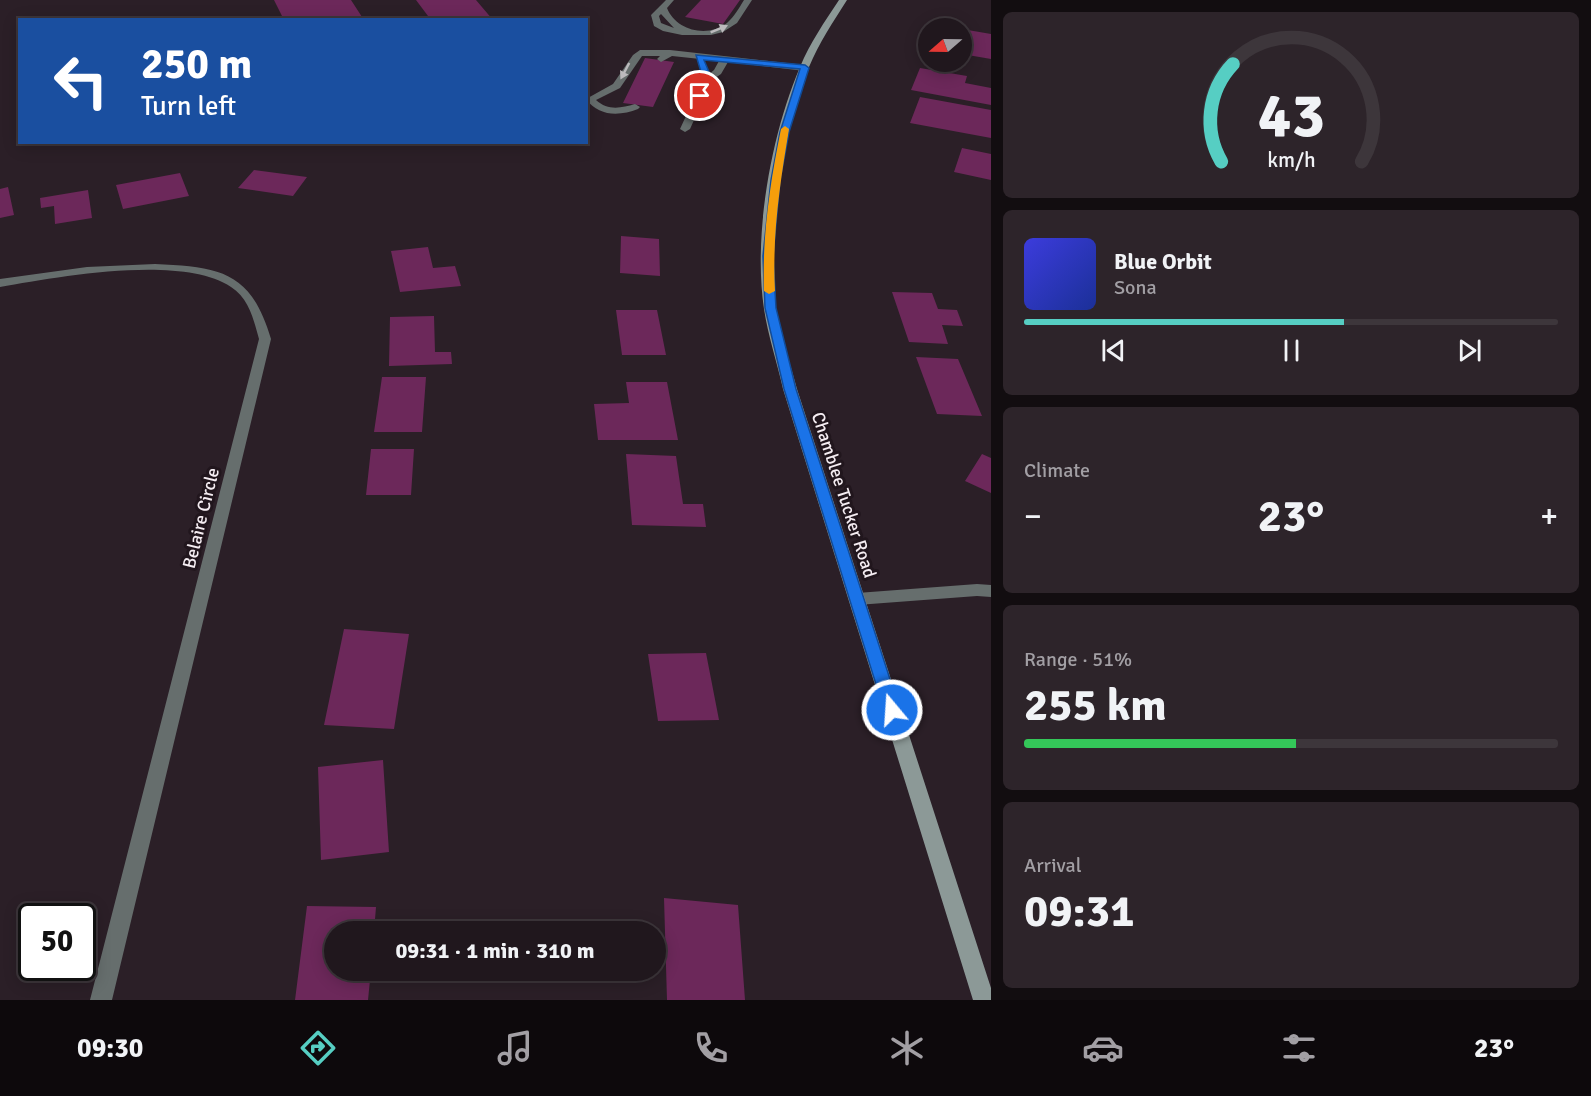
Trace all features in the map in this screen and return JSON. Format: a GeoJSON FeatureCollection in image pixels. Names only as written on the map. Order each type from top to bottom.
{"type":"FeatureCollection","features":[{"type":"Feature","properties":{"kind":"main road","name":"Chamblee Tucker Road"},"geometry":{"type":"LineString","coordinates":[[843,0],[819,38],[805,68],[784,132],[768,256],[770,308],[790,389],[984,1000]]}},
{"type":"Feature","properties":{"kind":"street"},"geometry":{"type":"LineString","coordinates":[[670,0],[655,15],[657,24],[666,29],[693,33],[712,33],[728,26],[748,0]]}},
{"type":"Feature","properties":{"kind":"street"},"geometry":{"type":"LineString","coordinates":[[635,107],[622,111],[606,110],[597,107],[591,99],[612,90],[619,84],[630,62],[640,53],[670,53],[805,68]]}},
{"type":"Feature","properties":{"kind":"street"},"geometry":{"type":"LineString","coordinates":[[661,59],[670,53]]}},
{"type":"Feature","properties":{"kind":"street"},"geometry":{"type":"LineString","coordinates":[[698,57],[708,79]]}},
{"type":"Feature","properties":{"kind":"street"},"geometry":{"type":"LineString","coordinates":[[685,129],[708,79],[718,72],[725,59]]}},
{"type":"Feature","properties":{"kind":"street","name":"Belaire Circle"},"geometry":{"type":"LineString","coordinates":[[0,283],[127,268],[174,267],[208,272],[236,285],[256,308],[265,339],[101,1000]]}},
{"type":"Feature","properties":{"kind":"street"},"geometry":{"type":"LineString","coordinates":[[857,599],[977,590],[991,591]]}},
{"type":"Feature","properties":{"kind":"building"},"geometry":{"type":"Polygon","coordinates":[[[274,0],[351,0],[363,18],[283,18],[274,0]]]}},
{"type":"Feature","properties":{"kind":"building"},"geometry":{"type":"Polygon","coordinates":[[[416,0],[476,0],[491,18],[430,18],[416,0]]]}},
{"type":"Feature","properties":{"kind":"building"},"geometry":{"type":"Polygon","coordinates":[[[701,0],[740,0],[723,24],[685,17],[701,0]]]}},
{"type":"Feature","properties":{"kind":"building"},"geometry":{"type":"Polygon","coordinates":[[[972,31],[991,34],[991,59],[972,56],[972,31]]]}},
{"type":"Feature","properties":{"kind":"building"},"geometry":{"type":"Polygon","coordinates":[[[645,58],[674,62],[653,107],[623,103],[645,58]]]}},
{"type":"Feature","properties":{"kind":"building"},"geometry":{"type":"Polygon","coordinates":[[[918,72],[944,72],[967,76],[965,83],[991,88],[991,105],[911,90],[918,72]]]}},
{"type":"Feature","properties":{"kind":"building"},"geometry":{"type":"Polygon","coordinates":[[[920,97],[991,110],[991,138],[910,123],[920,97]]]}},
{"type":"Feature","properties":{"kind":"building"},"geometry":{"type":"Polygon","coordinates":[[[962,148],[991,154],[991,180],[954,172],[962,148]]]}},
{"type":"Feature","properties":{"kind":"building"},"geometry":{"type":"Polygon","coordinates":[[[254,170],[307,177],[293,196],[238,188],[254,170]]]}},
{"type":"Feature","properties":{"kind":"building"},"geometry":{"type":"Polygon","coordinates":[[[180,173],[189,196],[123,209],[116,185],[180,173]]]}},
{"type":"Feature","properties":{"kind":"building"},"geometry":{"type":"Polygon","coordinates":[[[8,187],[14,215],[0,218],[0,189],[8,187]]]}},
{"type":"Feature","properties":{"kind":"building"},"geometry":{"type":"Polygon","coordinates":[[[88,190],[92,218],[55,224],[54,206],[41,208],[40,198],[88,190]]]}},
{"type":"Feature","properties":{"kind":"building"},"geometry":{"type":"Polygon","coordinates":[[[621,236],[659,239],[660,276],[620,273],[621,236]]]}},
{"type":"Feature","properties":{"kind":"building"},"geometry":{"type":"Polygon","coordinates":[[[428,247],[433,268],[455,266],[461,286],[400,292],[391,251],[428,247]]]}},
{"type":"Feature","properties":{"kind":"building"},"geometry":{"type":"Polygon","coordinates":[[[892,292],[932,293],[938,309],[957,310],[963,326],[942,325],[948,344],[909,342],[892,292]]]}},
{"type":"Feature","properties":{"kind":"building"},"geometry":{"type":"Polygon","coordinates":[[[616,310],[657,310],[666,355],[622,355],[616,310]]]}},
{"type":"Feature","properties":{"kind":"building"},"geometry":{"type":"Polygon","coordinates":[[[434,316],[435,352],[451,352],[452,364],[389,366],[390,317],[434,316]]]}},
{"type":"Feature","properties":{"kind":"building"},"geometry":{"type":"Polygon","coordinates":[[[916,357],[958,359],[982,416],[937,414],[916,357]]]}},
{"type":"Feature","properties":{"kind":"building"},"geometry":{"type":"Polygon","coordinates":[[[382,377],[426,377],[422,432],[374,432],[382,377]]]}},
{"type":"Feature","properties":{"kind":"building"},"geometry":{"type":"Polygon","coordinates":[[[626,382],[667,382],[678,440],[598,440],[594,404],[629,403],[626,382]]]}},
{"type":"Feature","properties":{"kind":"building"},"geometry":{"type":"Polygon","coordinates":[[[371,449],[414,449],[411,495],[366,495],[371,449]]]}},
{"type":"Feature","properties":{"kind":"building"},"geometry":{"type":"Polygon","coordinates":[[[626,454],[676,456],[683,504],[703,504],[706,527],[632,525],[626,454]]]}},
{"type":"Feature","properties":{"kind":"building"},"geometry":{"type":"Polygon","coordinates":[[[982,454],[991,458],[991,493],[965,481],[982,454]]]}},
{"type":"Feature","properties":{"kind":"building"},"geometry":{"type":"Polygon","coordinates":[[[344,629],[409,634],[394,729],[324,725],[344,629]]]}},
{"type":"Feature","properties":{"kind":"building"},"geometry":{"type":"Polygon","coordinates":[[[706,653],[719,720],[658,721],[648,654],[706,653]]]}},
{"type":"Feature","properties":{"kind":"building"},"geometry":{"type":"Polygon","coordinates":[[[383,760],[389,852],[321,860],[318,767],[383,760]]]}},
{"type":"Feature","properties":{"kind":"building"},"geometry":{"type":"Polygon","coordinates":[[[664,898],[738,905],[745,1000],[667,1000],[664,898]]]}},
{"type":"Feature","properties":{"kind":"building"},"geometry":{"type":"Polygon","coordinates":[[[307,906],[376,907],[375,921],[324,921],[324,981],[370,981],[368,1000],[295,1000],[307,906]]]}},
{"type":"Feature","properties":{"kind":"slow traffic"},"geometry":{"type":"LineString","coordinates":[[769,291],[768,256],[776,180],[785,129]]}},
{"type":"Feature","properties":{"kind":"route"},"geometry":{"type":"LineString","coordinates":[[700,96],[708,79],[698,57],[805,68],[784,132],[776,180],[768,256],[770,308],[790,389],[892,710]]}}]}
